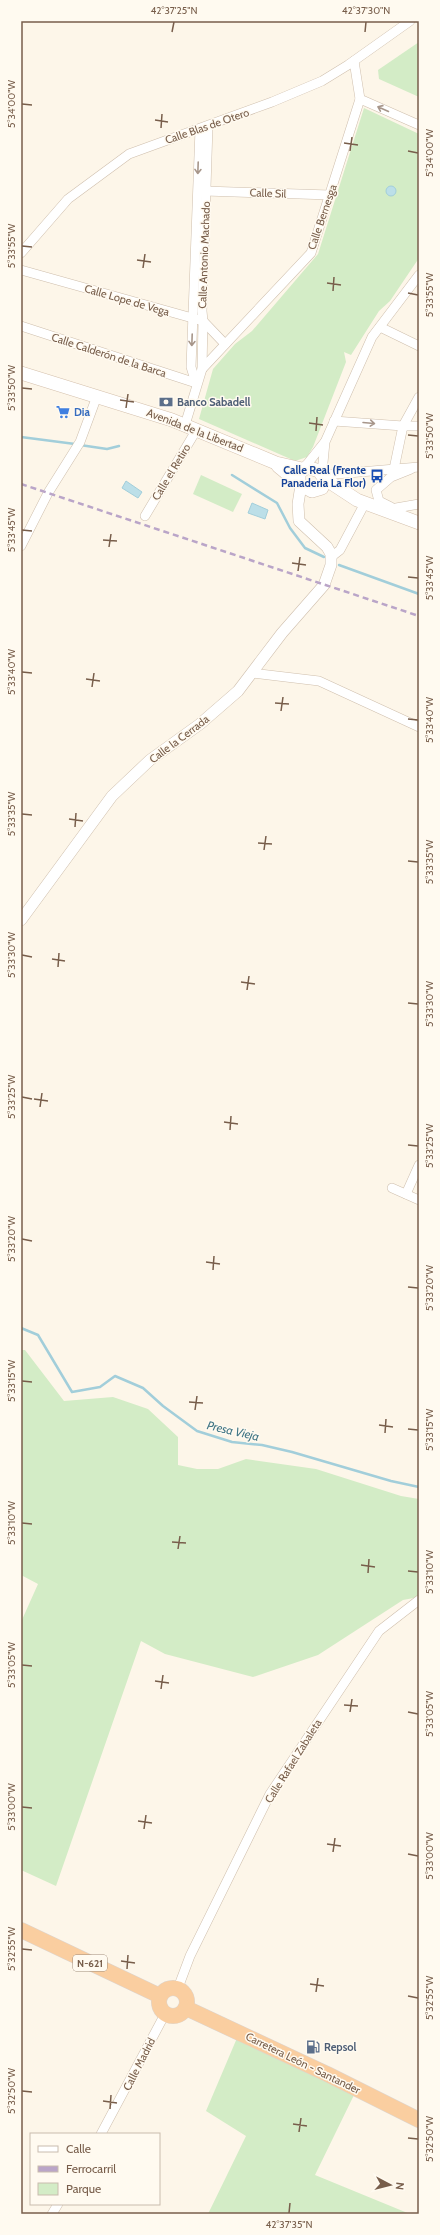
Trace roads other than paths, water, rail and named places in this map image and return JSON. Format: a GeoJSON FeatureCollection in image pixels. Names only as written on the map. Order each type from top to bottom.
{"type":"FeatureCollection","features":[{"type":"Feature","properties":{"kind":"highway","name":"N-621"},"geometry":{"type":"LineString","coordinates":[[21,1930],[160,1996]]}},
{"type":"Feature","properties":{"kind":"highway"},"geometry":{"type":"LineString","coordinates":[[168,1988],[178,1988],[186,1994],[188,2001],[186,2008],[179,2015],[174,2017],[165,2014],[161,2010],[158,2002],[160,1996],[168,1988]]}},
{"type":"Feature","properties":{"kind":"highway","name":"Carretera León - Santander"},"geometry":{"type":"LineString","coordinates":[[186,2008],[272,2047],[419,2120]]}},
{"type":"Feature","properties":{"kind":"main road","name":"Avenida de la Libertad"},"geometry":{"type":"LineString","coordinates":[[21,373],[197,429],[361,502],[390,508],[419,523]]}},
{"type":"Feature","properties":{"kind":"main road","name":"Avenida de la Libertad"},"geometry":{"type":"LineString","coordinates":[[276,463],[303,468],[310,467],[314,482]]}},
{"type":"Feature","properties":{"kind":"main road"},"geometry":{"type":"LineString","coordinates":[[303,468],[298,476],[314,482]]}},
{"type":"Feature","properties":{"kind":"street","name":"Calle Blas de Otero"},"geometry":{"type":"LineString","coordinates":[[21,253],[68,199],[129,154],[272,102],[322,81],[354,61],[410,21]]}},
{"type":"Feature","properties":{"kind":"street"},"geometry":{"type":"LineString","coordinates":[[354,61],[360,99],[419,125]]}},
{"type":"Feature","properties":{"kind":"street","name":"Calle Bernesga"},"geometry":{"type":"LineString","coordinates":[[202,369],[311,253],[360,99]]}},
{"type":"Feature","properties":{"kind":"street","name":"Calle Antonio Machado"},"geometry":{"type":"LineString","coordinates":[[185,425],[196,383],[202,369],[202,311],[206,190],[204,127]]}},
{"type":"Feature","properties":{"kind":"street","name":"Calle Antonio Machado"},"geometry":{"type":"LineString","coordinates":[[196,383],[191,366],[204,127]]}},
{"type":"Feature","properties":{"kind":"street","name":"Calle Sil"},"geometry":{"type":"LineString","coordinates":[[206,190],[330,195]]}},
{"type":"Feature","properties":{"kind":"street","name":"Calle Lope de Vega"},"geometry":{"type":"LineString","coordinates":[[21,270],[203,321]]}},
{"type":"Feature","properties":{"kind":"street"},"geometry":{"type":"LineString","coordinates":[[361,502],[340,550],[331,557],[327,547],[304,527],[297,514],[314,482],[325,442],[372,338],[419,275]]}},
{"type":"Feature","properties":{"kind":"street"},"geometry":{"type":"LineString","coordinates":[[203,321],[225,344]]}},
{"type":"Feature","properties":{"kind":"street","name":"Calle Calderón de la Barca"},"geometry":{"type":"LineString","coordinates":[[21,326],[196,383]]}},
{"type":"Feature","properties":{"kind":"street"},"geometry":{"type":"LineString","coordinates":[[380,327],[419,346]]}},
{"type":"Feature","properties":{"kind":"street"},"geometry":{"type":"LineString","coordinates":[[21,546],[48,493],[79,445],[96,396]]}},
{"type":"Feature","properties":{"kind":"street"},"geometry":{"type":"LineString","coordinates":[[394,469],[404,426],[419,397]]}},
{"type":"Feature","properties":{"kind":"street"},"geometry":{"type":"LineString","coordinates":[[334,421],[419,426]]}},
{"type":"Feature","properties":{"kind":"street","name":"Calle el Retiro"},"geometry":{"type":"LineString","coordinates":[[145,516],[197,429]]}},
{"type":"Feature","properties":{"kind":"street"},"geometry":{"type":"LineString","coordinates":[[303,468],[325,442]]}},
{"type":"Feature","properties":{"kind":"street"},"geometry":{"type":"LineString","coordinates":[[314,482],[394,469],[415,468]]}},
{"type":"Feature","properties":{"kind":"street"},"geometry":{"type":"LineString","coordinates":[[415,468],[391,477],[376,490],[379,501],[390,508],[419,504]]}},
{"type":"Feature","properties":{"kind":"street","name":"Avenida de la Libertad"},"geometry":{"type":"LineString","coordinates":[[390,508],[419,518]]}},
{"type":"Feature","properties":{"kind":"street","name":"Calle la Cerrada"},"geometry":{"type":"LineString","coordinates":[[21,920],[112,796],[145,764],[200,724],[238,692],[282,633],[324,585],[332,565],[331,557]]}},
{"type":"Feature","properties":{"kind":"street"},"geometry":{"type":"LineString","coordinates":[[252,673],[319,681],[419,727]]}},
{"type":"Feature","properties":{"kind":"street"},"geometry":{"type":"LineString","coordinates":[[406,1194],[419,1165]]}},
{"type":"Feature","properties":{"kind":"street"},"geometry":{"type":"LineString","coordinates":[[392,1188],[419,1200]]}},
{"type":"Feature","properties":{"kind":"street","name":"Calle Rafael Zabaleta"},"geometry":{"type":"LineString","coordinates":[[178,1988],[190,1956],[270,1794],[380,1631],[419,1600]]}},
{"type":"Feature","properties":{"kind":"street","name":"Calle Madrid"},"geometry":{"type":"LineString","coordinates":[[102,2133],[165,2014]]}},
{"type":"Feature","properties":{"kind":"street"},"geometry":{"type":"LineString","coordinates":[[52,2214],[57,2205]]}},
{"type":"Feature","properties":{"kind":"water"},"geometry":{"type":"Polygon","coordinates":[[[389,186],[393,186],[396,191],[393,196],[389,196],[386,193],[386,189],[389,186]]]}},
{"type":"Feature","properties":{"kind":"water"},"geometry":{"type":"Polygon","coordinates":[[[126,481],[142,492],[138,498],[122,488],[126,481]]]}},
{"type":"Feature","properties":{"kind":"water"},"geometry":{"type":"Polygon","coordinates":[[[252,503],[268,510],[265,519],[248,513],[252,503]]]}},
{"type":"Feature","properties":{"kind":"waterway"},"geometry":{"type":"LineString","coordinates":[[21,437],[75,444]]}},
{"type":"Feature","properties":{"kind":"waterway"},"geometry":{"type":"LineString","coordinates":[[80,445],[107,449],[119,446]]}},
{"type":"Feature","properties":{"kind":"waterway"},"geometry":{"type":"LineString","coordinates":[[232,475],[277,503],[290,528],[305,548],[324,557]]}},
{"type":"Feature","properties":{"kind":"waterway"},"geometry":{"type":"LineString","coordinates":[[339,565],[419,594]]}},
{"type":"Feature","properties":{"kind":"waterway","name":"Presa Vieja"},"geometry":{"type":"LineString","coordinates":[[21,1328],[38,1335],[72,1392],[100,1387],[115,1376],[143,1388],[163,1406],[197,1431],[232,1442],[262,1445],[292,1452],[391,1481],[419,1487]]}},
{"type":"Feature","properties":{"kind":"railway"},"geometry":{"type":"LineString","coordinates":[[21,484],[419,616]]}},
{"type":"Feature","properties":{"kind":"place","name":"Banco Sabadell"},"geometry":{"type":"Point","coordinates":[166,402]}},
{"type":"Feature","properties":{"kind":"place","name":"Dia"},"geometry":{"type":"Point","coordinates":[63,412]}},
{"type":"Feature","properties":{"kind":"place","name":"Calle Real (Frente Panaderia La Flor)"},"geometry":{"type":"Point","coordinates":[377,476]}},
{"type":"Feature","properties":{"kind":"place","name":"Repsol"},"geometry":{"type":"Point","coordinates":[313,2047]}}]}
